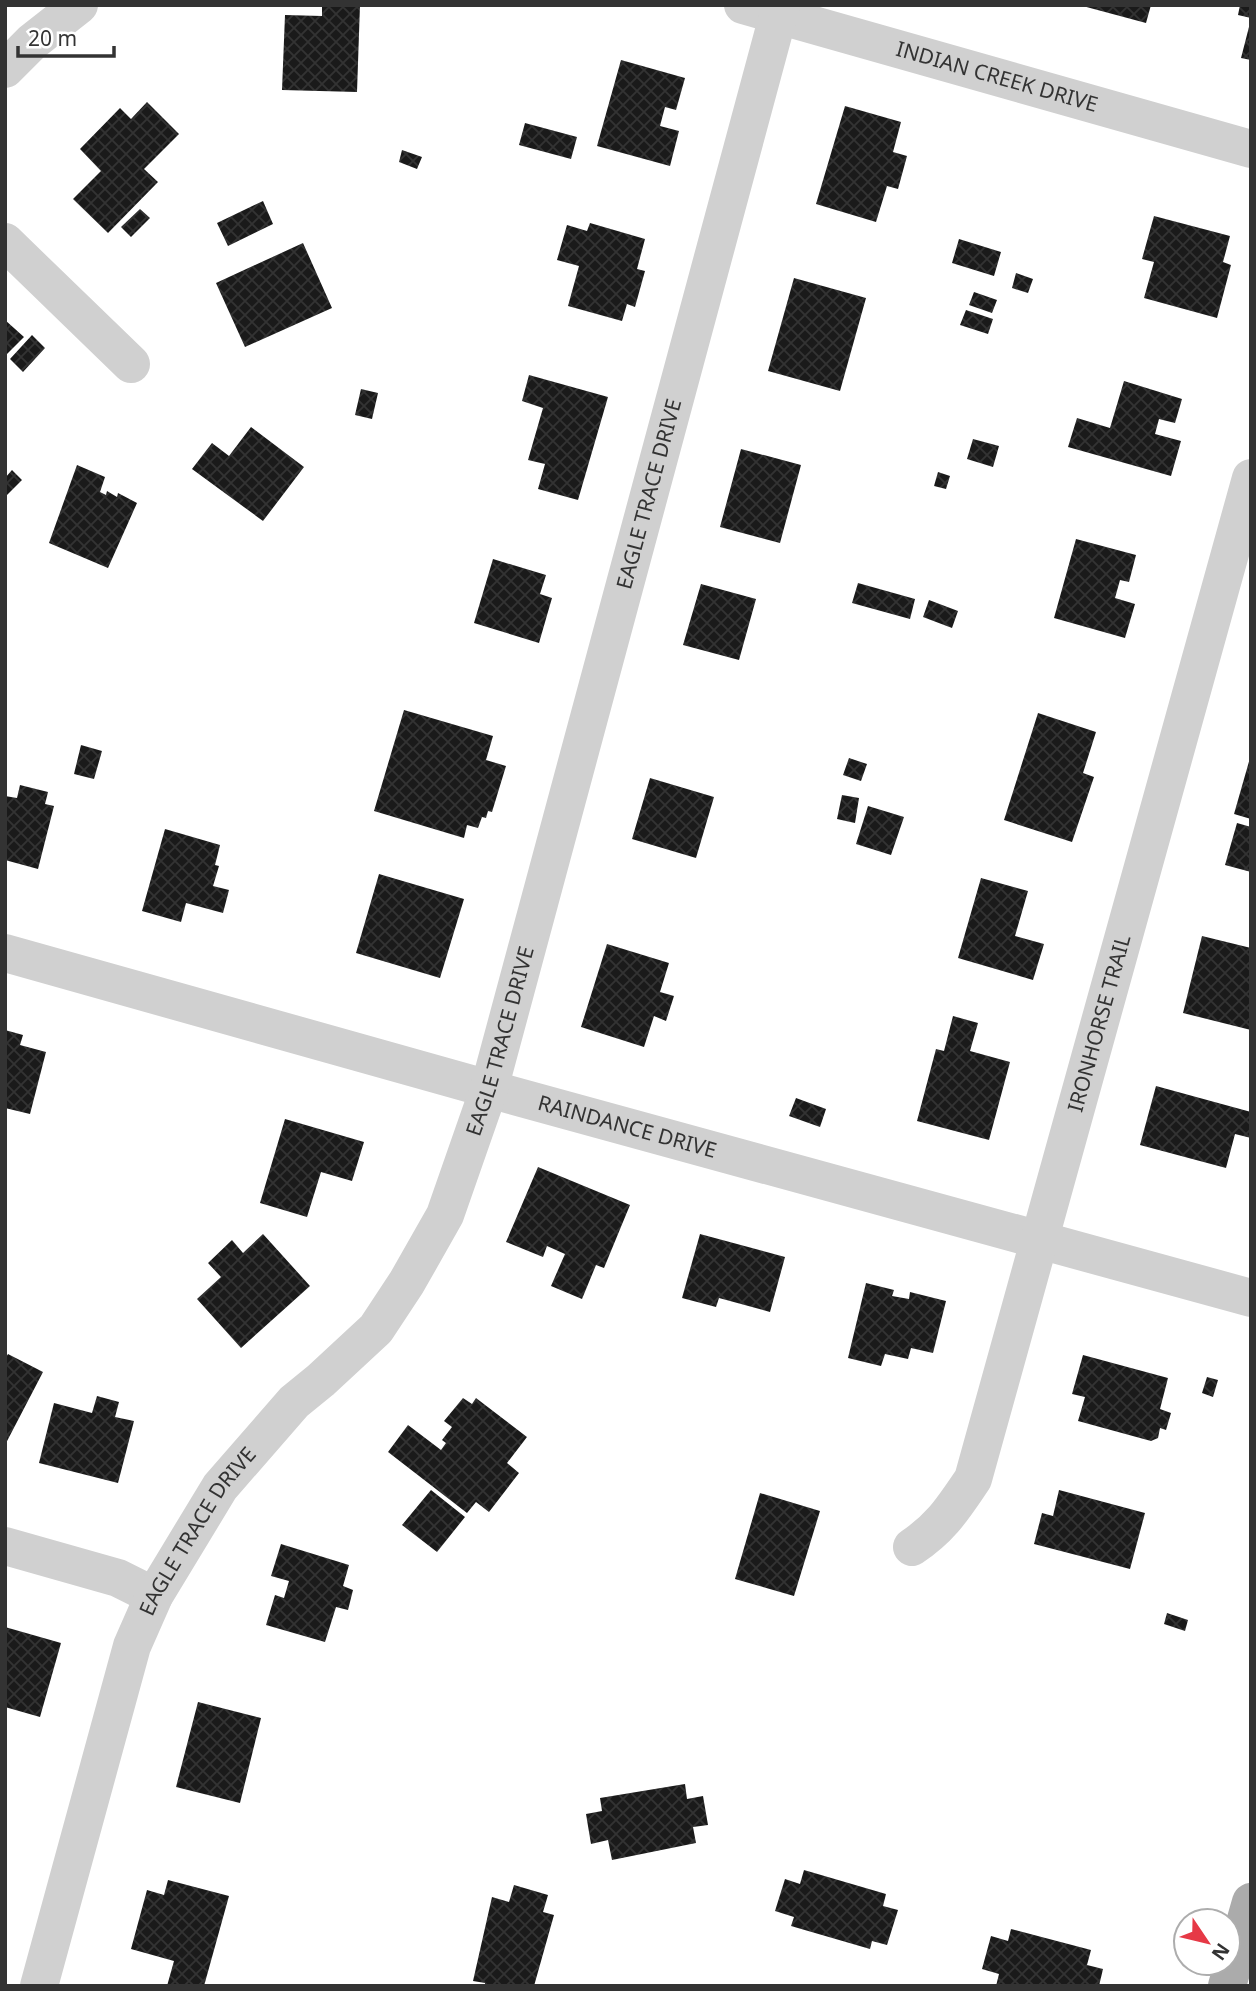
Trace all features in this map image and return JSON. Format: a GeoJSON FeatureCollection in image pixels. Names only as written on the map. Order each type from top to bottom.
{"type":"FeatureCollection","features":[{"type":"Feature","properties":{"kind":"main road"},"geometry":{"type":"LineString","coordinates":[[1227,1986],[1251,1902]]}},
{"type":"Feature","properties":{"kind":"street"},"geometry":{"type":"LineString","coordinates":[[5,69],[32,42],[79,5]]}},
{"type":"Feature","properties":{"kind":"street","name":"INDIAN CREEK DRIVE"},"geometry":{"type":"LineString","coordinates":[[743,5],[780,10],[1251,149]]}},
{"type":"Feature","properties":{"kind":"street","name":"EAGLE TRACE DRIVE"},"geometry":{"type":"LineString","coordinates":[[39,1986],[132,1646],[154,1595],[220,1487],[294,1402],[376,1329],[407,1282],[445,1215],[489,1089],[780,10]]}},
{"type":"Feature","properties":{"kind":"street"},"geometry":{"type":"LineString","coordinates":[[5,242],[131,365]]}},
{"type":"Feature","properties":{"kind":"street","name":"IRONHORSE TRAIL"},"geometry":{"type":"LineString","coordinates":[[912,1547],[945,1520],[973,1479],[1251,478]]}},
{"type":"Feature","properties":{"kind":"street","name":"RAINDANCE DRIVE"},"geometry":{"type":"LineString","coordinates":[[5,953],[1251,1298]]}},
{"type":"Feature","properties":{"kind":"street"},"geometry":{"type":"LineString","coordinates":[[5,1546],[118,1578],[154,1595]]}},
{"type":"Feature","properties":{"kind":"building"},"geometry":{"type":"Polygon","coordinates":[[[322,5],[360,5],[357,92],[282,90],[285,15],[322,16],[322,5]]]}},
{"type":"Feature","properties":{"kind":"building"},"geometry":{"type":"Polygon","coordinates":[[[1079,5],[1151,5],[1146,23],[1079,5]]]}},
{"type":"Feature","properties":{"kind":"building"},"geometry":{"type":"Polygon","coordinates":[[[1240,5],[1251,5],[1251,18],[1238,15],[1240,5]]]}},
{"type":"Feature","properties":{"kind":"building"},"geometry":{"type":"Polygon","coordinates":[[[1251,23],[1251,60],[1241,58],[1251,23]]]}},
{"type":"Feature","properties":{"kind":"building"},"geometry":{"type":"Polygon","coordinates":[[[621,60],[685,78],[676,110],[665,107],[660,126],[679,131],[670,166],[597,146],[621,60]]]}},
{"type":"Feature","properties":{"kind":"building"},"geometry":{"type":"Polygon","coordinates":[[[147,102],[179,134],[144,169],[158,182],[108,233],[73,199],[101,171],[80,149],[120,108],[131,119],[147,102]]]}},
{"type":"Feature","properties":{"kind":"building"},"geometry":{"type":"Polygon","coordinates":[[[845,106],[901,122],[893,152],[907,156],[898,189],[887,186],[876,222],[816,204],[845,106]]]}},
{"type":"Feature","properties":{"kind":"building"},"geometry":{"type":"Polygon","coordinates":[[[525,123],[577,137],[571,159],[519,145],[525,123]]]}},
{"type":"Feature","properties":{"kind":"building"},"geometry":{"type":"Polygon","coordinates":[[[402,150],[422,157],[417,169],[399,162],[402,150]]]}},
{"type":"Feature","properties":{"kind":"building"},"geometry":{"type":"Polygon","coordinates":[[[263,201],[273,224],[228,246],[217,223],[263,201]]]}},
{"type":"Feature","properties":{"kind":"building"},"geometry":{"type":"Polygon","coordinates":[[[140,209],[150,218],[131,237],[121,227],[140,209]]]}},
{"type":"Feature","properties":{"kind":"building"},"geometry":{"type":"Polygon","coordinates":[[[1154,216],[1230,236],[1223,262],[1231,265],[1217,318],[1144,298],[1154,262],[1142,259],[1154,216]]]}},
{"type":"Feature","properties":{"kind":"building"},"geometry":{"type":"Polygon","coordinates":[[[590,223],[645,239],[637,269],[645,271],[635,307],[627,304],[622,321],[568,306],[579,266],[557,260],[567,225],[587,231],[590,223]]]}},
{"type":"Feature","properties":{"kind":"building"},"geometry":{"type":"Polygon","coordinates":[[[959,239],[1001,252],[994,276],[952,263],[959,239]]]}},
{"type":"Feature","properties":{"kind":"building"},"geometry":{"type":"Polygon","coordinates":[[[303,243],[332,308],[245,347],[216,283],[303,243]]]}},
{"type":"Feature","properties":{"kind":"building"},"geometry":{"type":"Polygon","coordinates":[[[1016,273],[1033,279],[1028,293],[1012,288],[1016,273]]]}},
{"type":"Feature","properties":{"kind":"building"},"geometry":{"type":"Polygon","coordinates":[[[794,278],[866,298],[840,391],[768,371],[794,278]]]}},
{"type":"Feature","properties":{"kind":"building"},"geometry":{"type":"Polygon","coordinates":[[[974,292],[997,300],[992,313],[969,305],[974,292]]]}},
{"type":"Feature","properties":{"kind":"building"},"geometry":{"type":"Polygon","coordinates":[[[966,310],[993,319],[988,334],[960,325],[966,310]]]}},
{"type":"Feature","properties":{"kind":"building"},"geometry":{"type":"Polygon","coordinates":[[[5,320],[24,337],[5,356],[5,320]]]}},
{"type":"Feature","properties":{"kind":"building"},"geometry":{"type":"Polygon","coordinates":[[[32,335],[45,348],[23,372],[10,359],[32,335]]]}},
{"type":"Feature","properties":{"kind":"building"},"geometry":{"type":"Polygon","coordinates":[[[529,375],[608,397],[578,500],[538,489],[545,464],[528,460],[543,408],[522,401],[529,375]]]}},
{"type":"Feature","properties":{"kind":"building"},"geometry":{"type":"Polygon","coordinates":[[[1124,381],[1182,399],[1175,423],[1159,419],[1155,434],[1181,441],[1171,476],[1068,447],[1077,418],[1110,428],[1124,381]]]}},
{"type":"Feature","properties":{"kind":"building"},"geometry":{"type":"Polygon","coordinates":[[[361,389],[378,393],[372,419],[355,415],[361,389]]]}},
{"type":"Feature","properties":{"kind":"building"},"geometry":{"type":"Polygon","coordinates":[[[251,427],[304,467],[263,521],[192,469],[212,443],[229,456],[251,427]]]}},
{"type":"Feature","properties":{"kind":"building"},"geometry":{"type":"Polygon","coordinates":[[[973,439],[999,446],[993,467],[967,459],[973,439]]]}},
{"type":"Feature","properties":{"kind":"building"},"geometry":{"type":"Polygon","coordinates":[[[741,449],[801,465],[780,543],[720,527],[741,449]]]}},
{"type":"Feature","properties":{"kind":"building"},"geometry":{"type":"Polygon","coordinates":[[[77,465],[105,477],[100,492],[106,495],[107,491],[117,497],[118,493],[137,503],[108,568],[49,543],[77,465]]]}},
{"type":"Feature","properties":{"kind":"building"},"geometry":{"type":"Polygon","coordinates":[[[12,470],[22,480],[5,497],[5,478],[12,470]]]}},
{"type":"Feature","properties":{"kind":"building"},"geometry":{"type":"Polygon","coordinates":[[[938,472],[950,476],[946,489],[934,486],[938,472]]]}},
{"type":"Feature","properties":{"kind":"building"},"geometry":{"type":"Polygon","coordinates":[[[1076,539],[1136,555],[1129,582],[1120,580],[1115,598],[1135,604],[1125,638],[1054,618],[1076,539]]]}},
{"type":"Feature","properties":{"kind":"building"},"geometry":{"type":"Polygon","coordinates":[[[493,559],[546,575],[540,594],[552,598],[539,643],[474,623],[493,559]]]}},
{"type":"Feature","properties":{"kind":"building"},"geometry":{"type":"Polygon","coordinates":[[[858,583],[915,599],[910,619],[852,603],[858,583]]]}},
{"type":"Feature","properties":{"kind":"building"},"geometry":{"type":"Polygon","coordinates":[[[701,584],[756,599],[739,660],[683,645],[701,584]]]}},
{"type":"Feature","properties":{"kind":"building"},"geometry":{"type":"Polygon","coordinates":[[[929,600],[958,611],[952,628],[923,617],[929,600]]]}},
{"type":"Feature","properties":{"kind":"building"},"geometry":{"type":"Polygon","coordinates":[[[404,710],[493,736],[486,760],[506,766],[492,812],[488,811],[486,818],[482,817],[478,828],[467,825],[464,838],[374,811],[404,710]]]}},
{"type":"Feature","properties":{"kind":"building"},"geometry":{"type":"Polygon","coordinates":[[[1038,713],[1096,732],[1083,773],[1094,777],[1072,842],[1004,820],[1038,713]]]}},
{"type":"Feature","properties":{"kind":"building"},"geometry":{"type":"Polygon","coordinates":[[[81,745],[102,751],[94,779],[74,774],[81,745]]]}},
{"type":"Feature","properties":{"kind":"building"},"geometry":{"type":"Polygon","coordinates":[[[849,758],[867,764],[861,781],[843,775],[849,758]]]}},
{"type":"Feature","properties":{"kind":"building"},"geometry":{"type":"Polygon","coordinates":[[[1251,758],[1251,819],[1234,814],[1251,758]]]}},
{"type":"Feature","properties":{"kind":"building"},"geometry":{"type":"Polygon","coordinates":[[[650,778],[714,797],[696,858],[632,839],[650,778]]]}},
{"type":"Feature","properties":{"kind":"building"},"geometry":{"type":"Polygon","coordinates":[[[20,785],[48,792],[45,804],[54,806],[38,869],[5,860],[5,796],[17,798],[20,785]]]}},
{"type":"Feature","properties":{"kind":"building"},"geometry":{"type":"Polygon","coordinates":[[[842,795],[859,798],[855,823],[837,819],[842,795]]]}},
{"type":"Feature","properties":{"kind":"building"},"geometry":{"type":"Polygon","coordinates":[[[868,806],[904,817],[891,855],[856,844],[868,806]]]}},
{"type":"Feature","properties":{"kind":"building"},"geometry":{"type":"Polygon","coordinates":[[[1237,823],[1251,827],[1251,872],[1225,865],[1237,823]]]}},
{"type":"Feature","properties":{"kind":"building"},"geometry":{"type":"Polygon","coordinates":[[[165,829],[220,845],[215,865],[219,866],[213,886],[229,890],[223,913],[186,903],[181,922],[142,911],[165,829]]]}},
{"type":"Feature","properties":{"kind":"building"},"geometry":{"type":"Polygon","coordinates":[[[379,874],[464,899],[440,978],[356,953],[379,874]]]}},
{"type":"Feature","properties":{"kind":"building"},"geometry":{"type":"Polygon","coordinates":[[[981,878],[1028,891],[1015,936],[1044,944],[1033,980],[958,958],[981,878]]]}},
{"type":"Feature","properties":{"kind":"building"},"geometry":{"type":"Polygon","coordinates":[[[1202,936],[1251,948],[1251,1030],[1183,1013],[1202,936]]]}},
{"type":"Feature","properties":{"kind":"building"},"geometry":{"type":"Polygon","coordinates":[[[607,944],[669,963],[660,992],[674,996],[666,1021],[654,1016],[644,1047],[581,1027],[607,944]]]}},
{"type":"Feature","properties":{"kind":"building"},"geometry":{"type":"Polygon","coordinates":[[[953,1016],[978,1023],[970,1051],[1010,1062],[989,1140],[917,1121],[936,1049],[944,1051],[953,1016]]]}},
{"type":"Feature","properties":{"kind":"building"},"geometry":{"type":"Polygon","coordinates":[[[5,1030],[23,1035],[20,1045],[46,1052],[30,1114],[5,1108],[5,1030]]]}},
{"type":"Feature","properties":{"kind":"building"},"geometry":{"type":"Polygon","coordinates":[[[1156,1086],[1251,1112],[1251,1138],[1235,1134],[1226,1168],[1140,1145],[1156,1086]]]}},
{"type":"Feature","properties":{"kind":"building"},"geometry":{"type":"Polygon","coordinates":[[[796,1098],[826,1109],[820,1127],[789,1116],[796,1098]]]}},
{"type":"Feature","properties":{"kind":"building"},"geometry":{"type":"Polygon","coordinates":[[[285,1119],[364,1142],[352,1181],[321,1172],[307,1217],[260,1203],[285,1119]]]}},
{"type":"Feature","properties":{"kind":"building"},"geometry":{"type":"Polygon","coordinates":[[[538,1167],[630,1205],[604,1268],[596,1265],[582,1299],[551,1286],[565,1254],[547,1246],[543,1257],[506,1242],[538,1167]]]}},
{"type":"Feature","properties":{"kind":"building"},"geometry":{"type":"Polygon","coordinates":[[[263,1234],[310,1286],[241,1348],[197,1299],[221,1277],[208,1263],[232,1240],[243,1253],[263,1234]]]}},
{"type":"Feature","properties":{"kind":"building"},"geometry":{"type":"Polygon","coordinates":[[[700,1234],[785,1257],[770,1312],[719,1298],[716,1307],[682,1298],[700,1234]]]}},
{"type":"Feature","properties":{"kind":"building"},"geometry":{"type":"Polygon","coordinates":[[[866,1283],[894,1290],[892,1296],[909,1299],[910,1292],[946,1301],[933,1353],[911,1348],[908,1359],[885,1354],[881,1366],[848,1358],[866,1283]]]}},
{"type":"Feature","properties":{"kind":"building"},"geometry":{"type":"Polygon","coordinates":[[[8,1354],[43,1372],[5,1445],[5,1359],[8,1354]]]}},
{"type":"Feature","properties":{"kind":"building"},"geometry":{"type":"Polygon","coordinates":[[[1083,1355],[1168,1378],[1160,1409],[1171,1413],[1166,1430],[1160,1428],[1158,1438],[1151,1441],[1078,1421],[1085,1397],[1072,1394],[1083,1355]]]}},
{"type":"Feature","properties":{"kind":"building"},"geometry":{"type":"Polygon","coordinates":[[[1207,1377],[1218,1380],[1213,1397],[1202,1393],[1207,1377]]]}},
{"type":"Feature","properties":{"kind":"building"},"geometry":{"type":"Polygon","coordinates":[[[97,1396],[119,1402],[115,1417],[134,1421],[118,1483],[39,1463],[54,1403],[92,1413],[97,1396]]]}},
{"type":"Feature","properties":{"kind":"building"},"geometry":{"type":"Polygon","coordinates":[[[463,1398],[472,1404],[476,1398],[527,1437],[507,1463],[519,1473],[489,1512],[476,1502],[467,1513],[388,1452],[408,1425],[441,1450],[446,1443],[442,1440],[452,1427],[444,1421],[463,1398]]]}},
{"type":"Feature","properties":{"kind":"building"},"geometry":{"type":"Polygon","coordinates":[[[431,1490],[465,1517],[437,1552],[402,1525],[431,1490]]]}},
{"type":"Feature","properties":{"kind":"building"},"geometry":{"type":"Polygon","coordinates":[[[1059,1490],[1145,1513],[1130,1569],[1034,1544],[1042,1513],[1053,1516],[1059,1490]]]}},
{"type":"Feature","properties":{"kind":"building"},"geometry":{"type":"Polygon","coordinates":[[[760,1493],[820,1511],[794,1596],[735,1579],[760,1493]]]}},
{"type":"Feature","properties":{"kind":"building"},"geometry":{"type":"Polygon","coordinates":[[[281,1544],[349,1565],[343,1586],[353,1590],[348,1610],[336,1607],[325,1642],[266,1625],[275,1595],[284,1598],[289,1581],[271,1576],[281,1544]]]}},
{"type":"Feature","properties":{"kind":"building"},"geometry":{"type":"Polygon","coordinates":[[[1167,1613],[1188,1620],[1185,1631],[1164,1624],[1167,1613]]]}},
{"type":"Feature","properties":{"kind":"building"},"geometry":{"type":"Polygon","coordinates":[[[5,1627],[61,1643],[40,1717],[5,1707],[5,1627]]]}},
{"type":"Feature","properties":{"kind":"building"},"geometry":{"type":"Polygon","coordinates":[[[198,1702],[261,1718],[240,1803],[176,1787],[198,1702]]]}},
{"type":"Feature","properties":{"kind":"building"},"geometry":{"type":"Polygon","coordinates":[[[685,1784],[687,1799],[703,1796],[708,1825],[693,1827],[696,1843],[612,1860],[608,1840],[591,1844],[586,1814],[602,1811],[600,1798],[685,1784]]]}},
{"type":"Feature","properties":{"kind":"building"},"geometry":{"type":"Polygon","coordinates":[[[804,1870],[886,1894],[883,1906],[898,1910],[887,1945],[872,1941],[870,1949],[791,1926],[794,1917],[775,1911],[785,1879],[800,1884],[804,1870]]]}},
{"type":"Feature","properties":{"kind":"building"},"geometry":{"type":"Polygon","coordinates":[[[168,1880],[229,1896],[204,1986],[167,1986],[174,1961],[131,1949],[147,1890],[164,1895],[168,1880]]]}},
{"type":"Feature","properties":{"kind":"building"},"geometry":{"type":"Polygon","coordinates":[[[514,1885],[548,1895],[543,1912],[554,1915],[534,1986],[485,1986],[485,1983],[473,1981],[492,1897],[509,1902],[514,1885]]]}},
{"type":"Feature","properties":{"kind":"building"},"geometry":{"type":"Polygon","coordinates":[[[1011,1929],[1091,1950],[1087,1965],[1103,1969],[1099,1986],[996,1986],[999,1974],[982,1969],[991,1936],[1008,1941],[1011,1929]]]}}]}
